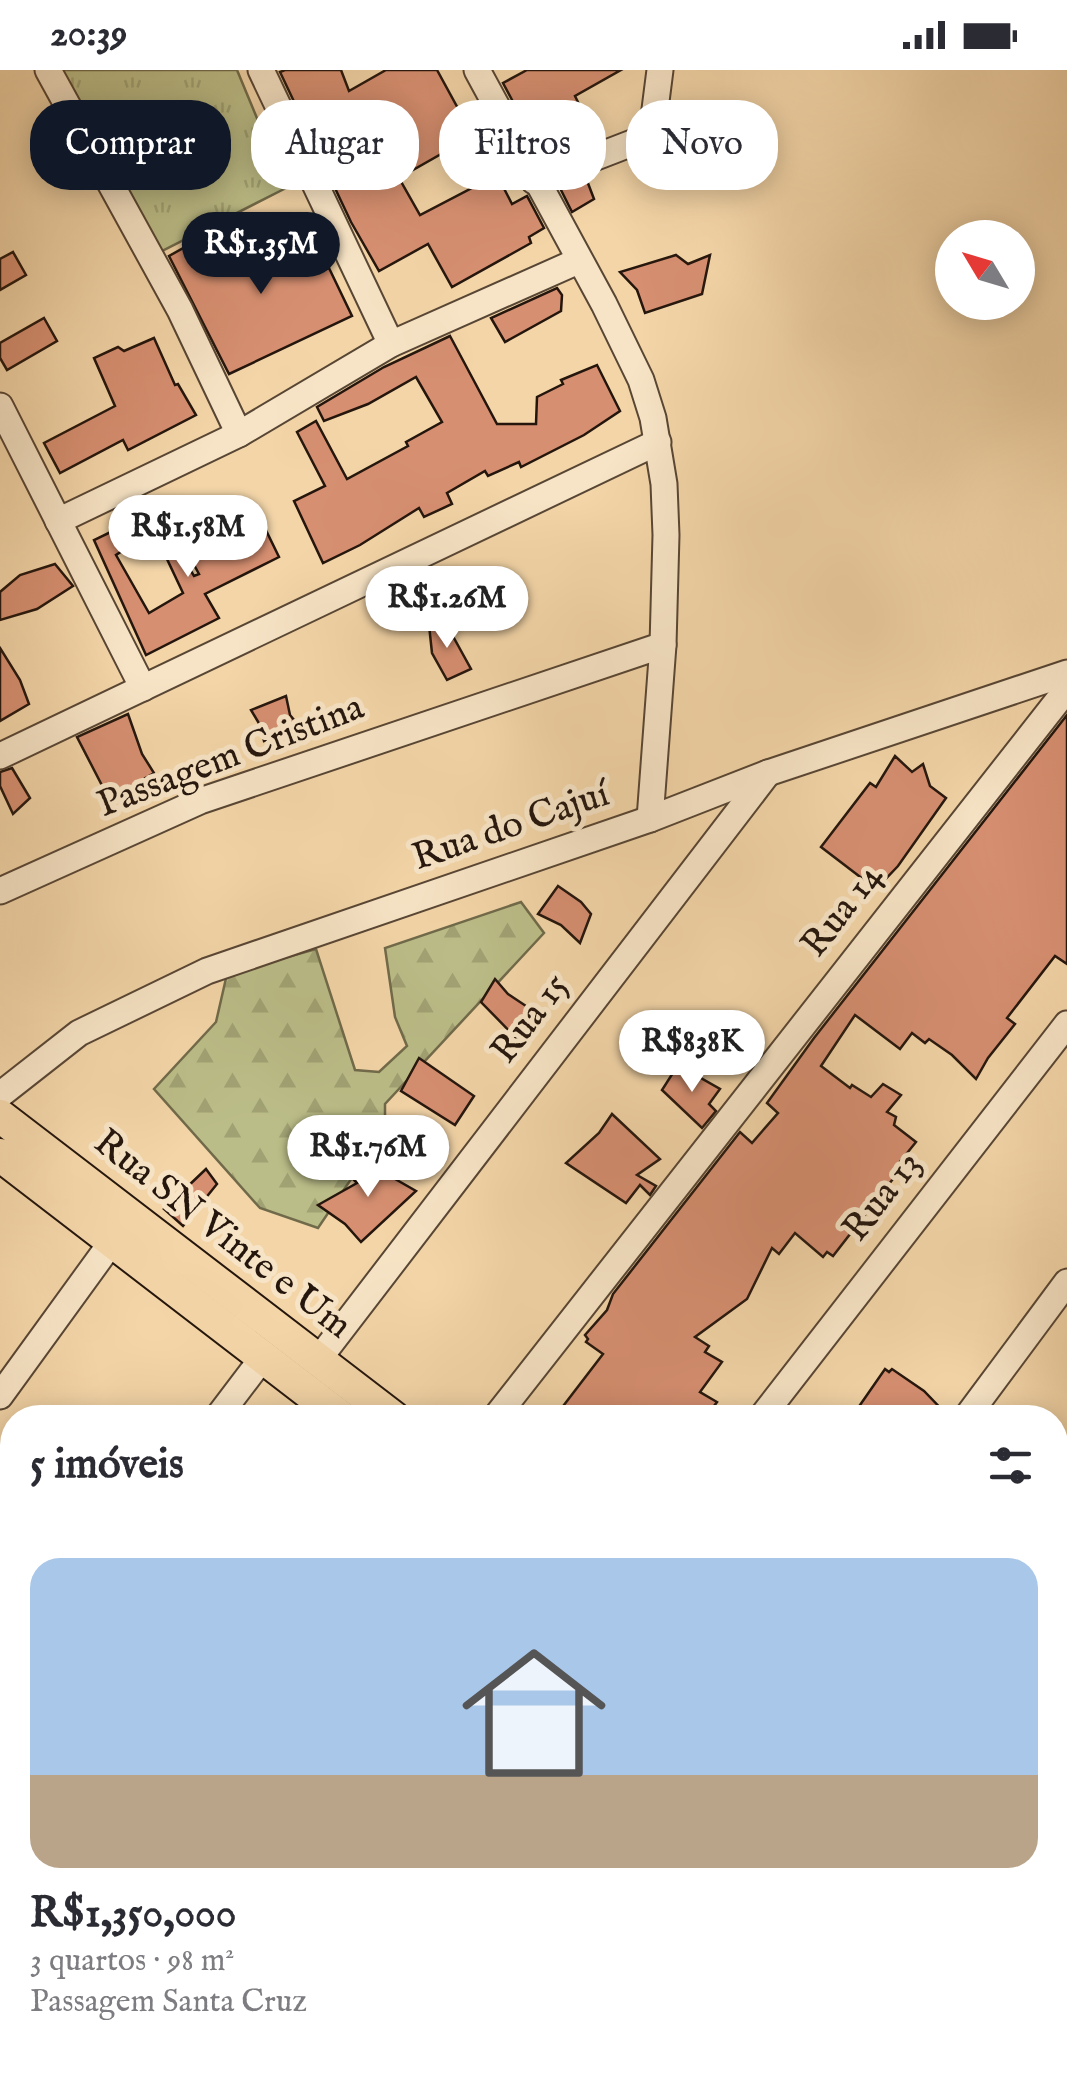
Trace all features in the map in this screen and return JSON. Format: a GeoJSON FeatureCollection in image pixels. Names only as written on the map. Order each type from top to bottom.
{"type":"FeatureCollection","features":[{"type":"Feature","properties":{"kind":"main road","name":"Rua SN Vinte e Um"},"geometry":{"type":"LineString","coordinates":[[0,1116],[318,1360],[367,1405]]}},
{"type":"Feature","properties":{"kind":"main road","name":"Rua SN Vinte e Um"},"geometry":{"type":"LineString","coordinates":[[0,1155],[326,1405]]}},
{"type":"Feature","properties":{"kind":"street"},"geometry":{"type":"LineString","coordinates":[[48,70],[180,310],[239,434]]}},
{"type":"Feature","properties":{"kind":"street"},"geometry":{"type":"LineString","coordinates":[[260,70],[391,344]]}},
{"type":"Feature","properties":{"kind":"street"},"geometry":{"type":"LineString","coordinates":[[477,70],[492,100]]}},
{"type":"Feature","properties":{"kind":"street"},"geometry":{"type":"LineString","coordinates":[[606,153],[640,140],[654,117],[660,70]]}},
{"type":"Feature","properties":{"kind":"street"},"geometry":{"type":"LineString","coordinates":[[539,190],[604,304],[641,380],[658,442],[666,535],[663,645],[650,819]]}},
{"type":"Feature","properties":{"kind":"street"},"geometry":{"type":"LineString","coordinates":[[58,521],[239,434],[391,344],[578,261]]}},
{"type":"Feature","properties":{"kind":"street"},"geometry":{"type":"LineString","coordinates":[[0,406],[143,688]]}},
{"type":"Feature","properties":{"kind":"street"},"geometry":{"type":"LineString","coordinates":[[0,756],[658,442]]}},
{"type":"Feature","properties":{"kind":"street","name":"Passagem Cristina"},"geometry":{"type":"LineString","coordinates":[[0,891],[200,802],[663,645]]}},
{"type":"Feature","properties":{"kind":"street","name":"Rua do Cajuí"},"geometry":{"type":"LineString","coordinates":[[0,1094],[79,1032],[207,972],[650,819],[768,772],[1067,674]]}},
{"type":"Feature","properties":{"kind":"street","name":"Rua 14"},"geometry":{"type":"LineString","coordinates":[[504,1405],[1067,688]]}},
{"type":"Feature","properties":{"kind":"street","name":"Rua 15"},"geometry":{"type":"LineString","coordinates":[[318,1360],[768,772]]}},
{"type":"Feature","properties":{"kind":"street","name":"Rua 13"},"geometry":{"type":"LineString","coordinates":[[770,1405],[1067,1024]]}},
{"type":"Feature","properties":{"kind":"street"},"geometry":{"type":"LineString","coordinates":[[0,1396],[112,1243]]}},
{"type":"Feature","properties":{"kind":"street"},"geometry":{"type":"LineString","coordinates":[[976,1405],[1067,1282]]}},
{"type":"Feature","properties":{"kind":"street"},"geometry":{"type":"LineString","coordinates":[[226,1405],[264,1356]]}},
{"type":"Feature","properties":{"kind":"green space"},"geometry":{"type":"Polygon","coordinates":[[[57,70],[237,70],[251,104],[251,190],[282,190],[156,254],[122,190],[231,190],[231,100],[73,100],[57,70]]]}},
{"type":"Feature","properties":{"kind":"green space"},"geometry":{"type":"Polygon","coordinates":[[[521,902],[544,933],[385,1104],[385,1129],[318,1228],[260,1208],[154,1089],[216,1022],[227,974],[316,949],[355,1070],[379,1072],[407,1046],[395,1017],[385,948],[521,902]]]}},
{"type":"Feature","properties":{"kind":"building"},"geometry":{"type":"Polygon","coordinates":[[[341,70],[349,91],[386,70],[437,70],[453,100],[439,100],[439,155],[419,167],[419,100],[293,100],[280,72],[341,70]]]}},
{"type":"Feature","properties":{"kind":"building"},"geometry":{"type":"Polygon","coordinates":[[[527,70],[621,70],[575,96],[577,100],[512,100],[503,83],[527,70]]]}},
{"type":"Feature","properties":{"kind":"building"},"geometry":{"type":"Polygon","coordinates":[[[336,190],[406,190],[420,215],[468,190],[505,190],[512,204],[527,196],[544,228],[529,237],[531,243],[452,287],[428,244],[379,271],[336,190]]]}},
{"type":"Feature","properties":{"kind":"building"},"geometry":{"type":"Polygon","coordinates":[[[561,190],[591,190],[594,199],[572,212],[561,190]]]}},
{"type":"Feature","properties":{"kind":"building"},"geometry":{"type":"Polygon","coordinates":[[[299,225],[322,271],[329,268],[352,316],[229,374],[169,256],[194,242],[204,264],[299,225]]]}},
{"type":"Feature","properties":{"kind":"building"},"geometry":{"type":"Polygon","coordinates":[[[13,252],[26,275],[0,290],[0,259],[13,252]]]}},
{"type":"Feature","properties":{"kind":"building"},"geometry":{"type":"Polygon","coordinates":[[[676,255],[688,264],[710,255],[702,294],[645,313],[637,290],[620,272],[676,255]]]}},
{"type":"Feature","properties":{"kind":"building"},"geometry":{"type":"Polygon","coordinates":[[[557,288],[562,295],[561,311],[505,342],[491,318],[557,288]]]}},
{"type":"Feature","properties":{"kind":"building"},"geometry":{"type":"Polygon","coordinates":[[[44,318],[57,341],[7,370],[0,358],[0,343],[44,318]]]}},
{"type":"Feature","properties":{"kind":"building"},"geometry":{"type":"Polygon","coordinates":[[[450,336],[497,424],[536,424],[537,397],[563,384],[561,380],[597,365],[620,411],[584,435],[521,467],[519,462],[488,476],[485,471],[447,493],[452,504],[424,517],[419,508],[323,563],[294,501],[325,486],[297,432],[316,421],[347,479],[408,446],[406,442],[442,422],[416,377],[368,404],[324,421],[317,407],[384,367],[450,336]]]}},
{"type":"Feature","properties":{"kind":"building"},"geometry":{"type":"Polygon","coordinates":[[[154,338],[175,385],[178,384],[196,415],[128,450],[123,440],[60,473],[44,443],[115,406],[94,358],[154,338]]]}},
{"type":"Feature","properties":{"kind":"building"},"geometry":{"type":"Polygon","coordinates":[[[259,516],[279,557],[205,594],[219,618],[146,655],[94,540],[119,528],[138,541],[116,555],[149,613],[183,593],[167,559],[180,553],[194,576],[199,574],[186,550],[259,516]]]}},
{"type":"Feature","properties":{"kind":"building"},"geometry":{"type":"Polygon","coordinates":[[[55,564],[73,586],[37,609],[0,620],[0,592],[20,575],[55,564]]]}},
{"type":"Feature","properties":{"kind":"building"},"geometry":{"type":"Polygon","coordinates":[[[444,620],[471,669],[447,680],[432,653],[429,625],[444,620]]]}},
{"type":"Feature","properties":{"kind":"building"},"geometry":{"type":"Polygon","coordinates":[[[0,648],[20,680],[29,704],[0,721],[0,648]]]}},
{"type":"Feature","properties":{"kind":"building"},"geometry":{"type":"Polygon","coordinates":[[[286,696],[290,715],[299,726],[264,741],[251,710],[286,696]]]}},
{"type":"Feature","properties":{"kind":"building"},"geometry":{"type":"Polygon","coordinates":[[[128,714],[142,754],[154,773],[109,799],[77,737],[128,714]]]}},
{"type":"Feature","properties":{"kind":"building"},"geometry":{"type":"Polygon","coordinates":[[[1067,715],[1067,964],[1055,956],[1007,1018],[1015,1024],[976,1079],[929,1039],[925,1043],[912,1033],[900,1049],[855,1015],[821,1066],[850,1088],[852,1085],[871,1097],[883,1084],[901,1095],[887,1112],[896,1117],[894,1125],[916,1142],[899,1163],[903,1166],[833,1256],[827,1252],[823,1257],[795,1233],[779,1254],[772,1248],[747,1299],[695,1337],[709,1346],[705,1352],[722,1362],[700,1392],[717,1402],[715,1405],[564,1405],[603,1354],[586,1342],[585,1335],[740,1132],[752,1143],[778,1113],[767,1103],[1067,715]]]}},
{"type":"Feature","properties":{"kind":"building"},"geometry":{"type":"Polygon","coordinates":[[[895,756],[912,772],[923,764],[930,786],[946,798],[898,866],[876,889],[821,847],[870,783],[876,787],[895,756]]]}},
{"type":"Feature","properties":{"kind":"building"},"geometry":{"type":"Polygon","coordinates":[[[12,768],[30,798],[13,814],[0,786],[0,772],[12,768]]]}},
{"type":"Feature","properties":{"kind":"building"},"geometry":{"type":"Polygon","coordinates":[[[558,886],[591,914],[580,943],[561,925],[538,914],[558,886]]]}},
{"type":"Feature","properties":{"kind":"building"},"geometry":{"type":"Polygon","coordinates":[[[495,979],[508,994],[541,1016],[521,1043],[481,1002],[495,979]]]}},
{"type":"Feature","properties":{"kind":"building"},"geometry":{"type":"Polygon","coordinates":[[[419,1058],[474,1096],[455,1125],[401,1091],[419,1058]]]}},
{"type":"Feature","properties":{"kind":"building"},"geometry":{"type":"Polygon","coordinates":[[[678,1065],[720,1089],[709,1104],[716,1111],[702,1128],[662,1090],[678,1065]]]}},
{"type":"Feature","properties":{"kind":"building"},"geometry":{"type":"Polygon","coordinates":[[[612,1114],[660,1159],[637,1175],[656,1186],[650,1195],[640,1185],[626,1203],[566,1163],[599,1133],[612,1114]]]}},
{"type":"Feature","properties":{"kind":"building"},"geometry":{"type":"Polygon","coordinates":[[[362,1160],[416,1191],[361,1242],[345,1224],[318,1205],[357,1183],[349,1175],[362,1160]]]}},
{"type":"Feature","properties":{"kind":"building"},"geometry":{"type":"Polygon","coordinates":[[[206,1169],[217,1184],[183,1226],[164,1209],[206,1169]]]}},
{"type":"Feature","properties":{"kind":"building"},"geometry":{"type":"Polygon","coordinates":[[[885,1369],[892,1369],[937,1405],[860,1405],[885,1369]]]}}]}
